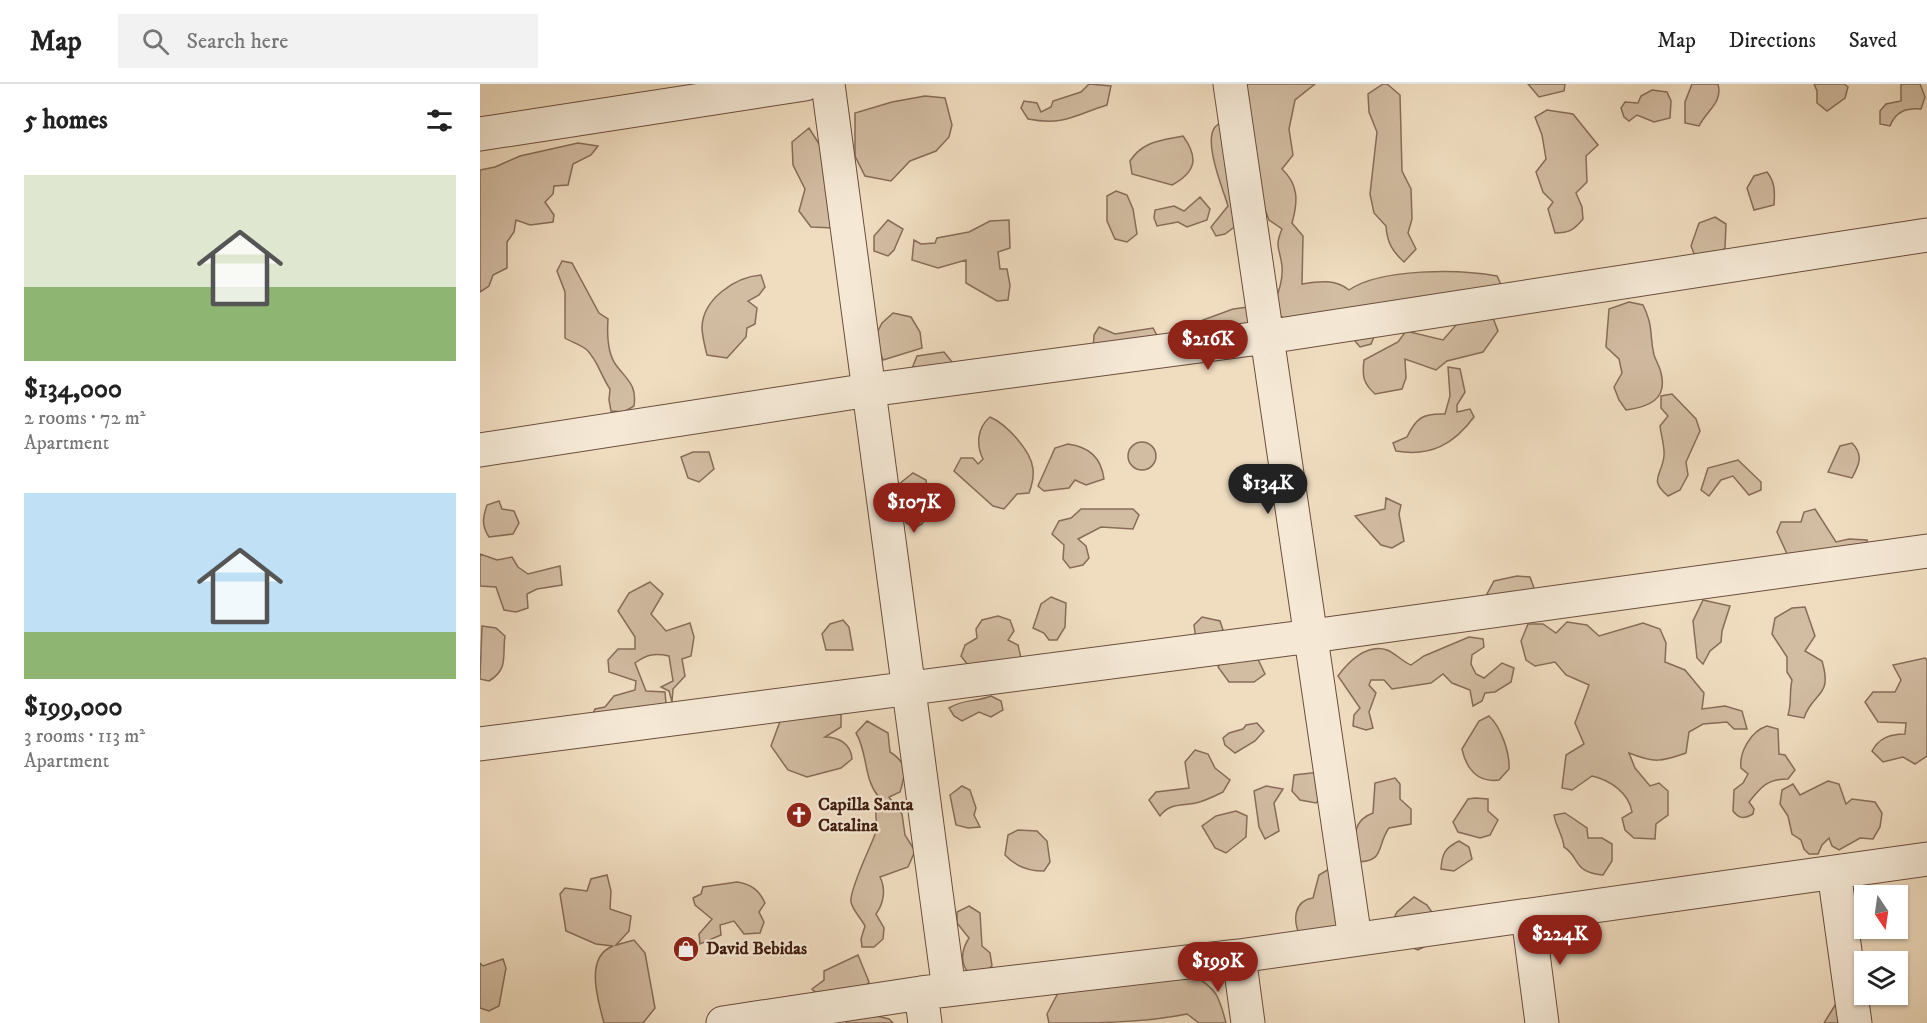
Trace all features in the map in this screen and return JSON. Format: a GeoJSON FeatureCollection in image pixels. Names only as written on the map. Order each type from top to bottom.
{"type":"FeatureCollection","features":[{"type":"Feature","properties":{"kind":"street"},"geometry":{"type":"LineString","coordinates":[[480,134],[805,84]]}},
{"type":"Feature","properties":{"kind":"street"},"geometry":{"type":"LineString","coordinates":[[828,84],[909,687],[931,1002]]}},
{"type":"Feature","properties":{"kind":"street"},"geometry":{"type":"LineString","coordinates":[[1230,84],[1355,939]]}},
{"type":"Feature","properties":{"kind":"street"},"geometry":{"type":"LineString","coordinates":[[480,450],[869,390],[1267,337],[1927,235]]}},
{"type":"Feature","properties":{"kind":"street"},"geometry":{"type":"LineString","coordinates":[[480,744],[1312,636],[1927,551]]}},
{"type":"Feature","properties":{"kind":"street"},"geometry":{"type":"LineString","coordinates":[[723,1023],[931,1002],[1355,939],[1927,859]]}},
{"type":"Feature","properties":{"kind":"street"},"geometry":{"type":"LineString","coordinates":[[1834,872],[1855,1023]]}},
{"type":"Feature","properties":{"kind":"street"},"geometry":{"type":"LineString","coordinates":[[1528,916],[1542,1023]]}},
{"type":"Feature","properties":{"kind":"street"},"geometry":{"type":"LineString","coordinates":[[1239,956],[1248,1023]]}},
{"type":"Feature","properties":{"kind":"shaded area"},"geometry":{"type":"Polygon","coordinates":[[[1089,84],[1111,86],[1107,105],[1069,118],[1051,121],[1028,119],[1021,108],[1024,101],[1037,103],[1041,112],[1051,107],[1053,101],[1081,92],[1089,84]]]}},
{"type":"Feature","properties":{"kind":"shaded area"},"geometry":{"type":"Polygon","coordinates":[[[1220,84],[1315,84],[1295,100],[1289,129],[1293,155],[1282,169],[1292,181],[1296,194],[1292,223],[1303,236],[1302,284],[1333,282],[1349,290],[1363,283],[1400,274],[1463,272],[1497,276],[1504,291],[1376,332],[1371,344],[1360,347],[1349,334],[1297,325],[1280,316],[1274,303],[1282,275],[1278,244],[1282,229],[1269,220],[1261,199],[1237,225],[1225,234],[1216,236],[1211,227],[1228,206],[1215,166],[1211,143],[1215,127],[1227,118],[1220,84]]]}},
{"type":"Feature","properties":{"kind":"shaded area"},"geometry":{"type":"Polygon","coordinates":[[[1383,84],[1387,84],[1400,95],[1402,171],[1411,189],[1412,219],[1408,233],[1416,249],[1404,262],[1391,246],[1386,226],[1374,213],[1370,194],[1377,132],[1369,112],[1368,94],[1383,84]]]}},
{"type":"Feature","properties":{"kind":"shaded area"},"geometry":{"type":"Polygon","coordinates":[[[1528,84],[1565,84],[1564,91],[1539,97],[1528,84]]]}},
{"type":"Feature","properties":{"kind":"shaded area"},"geometry":{"type":"Polygon","coordinates":[[[1692,84],[1718,84],[1719,91],[1716,101],[1699,126],[1685,123],[1685,102],[1692,84]]]}},
{"type":"Feature","properties":{"kind":"shaded area"},"geometry":{"type":"Polygon","coordinates":[[[1814,84],[1844,84],[1848,87],[1845,98],[1827,111],[1817,103],[1817,91],[1814,84]]]}},
{"type":"Feature","properties":{"kind":"shaded area"},"geometry":{"type":"Polygon","coordinates":[[[1901,84],[1920,84],[1925,97],[1921,109],[1911,109],[1898,114],[1890,126],[1880,124],[1880,111],[1886,104],[1901,101],[1901,84]]]}},
{"type":"Feature","properties":{"kind":"shaded area"},"geometry":{"type":"Polygon","coordinates":[[[1652,90],[1667,92],[1671,101],[1670,118],[1654,122],[1637,115],[1629,121],[1624,117],[1621,108],[1625,102],[1638,103],[1641,96],[1652,90]]]}},
{"type":"Feature","properties":{"kind":"shaded area"},"geometry":{"type":"Polygon","coordinates":[[[925,96],[945,98],[952,125],[949,137],[936,151],[910,161],[891,181],[865,176],[855,156],[855,113],[892,102],[925,96]]]}},
{"type":"Feature","properties":{"kind":"shaded area"},"geometry":{"type":"Polygon","coordinates":[[[1547,110],[1573,114],[1598,145],[1586,156],[1587,182],[1576,193],[1582,207],[1583,219],[1568,231],[1555,233],[1548,209],[1553,202],[1543,192],[1536,172],[1546,159],[1542,135],[1535,117],[1547,110]]]}},
{"type":"Feature","properties":{"kind":"shaded area"},"geometry":{"type":"Polygon","coordinates":[[[809,128],[821,147],[833,228],[811,227],[799,211],[805,189],[793,165],[792,142],[809,128]]]}},
{"type":"Feature","properties":{"kind":"shaded area"},"geometry":{"type":"Polygon","coordinates":[[[1183,136],[1191,151],[1193,164],[1180,180],[1172,185],[1132,174],[1130,161],[1141,149],[1153,143],[1183,136]]]}},
{"type":"Feature","properties":{"kind":"shaded area"},"geometry":{"type":"Polygon","coordinates":[[[578,143],[598,146],[591,155],[573,164],[568,185],[554,186],[553,194],[545,202],[554,215],[553,222],[530,225],[516,220],[514,232],[507,242],[507,268],[493,275],[489,286],[480,292],[480,170],[495,167],[520,156],[578,143]]]}},
{"type":"Feature","properties":{"kind":"shaded area"},"geometry":{"type":"Polygon","coordinates":[[[1767,172],[1774,187],[1774,205],[1754,210],[1747,188],[1754,176],[1767,172]]]}},
{"type":"Feature","properties":{"kind":"shaded area"},"geometry":{"type":"Polygon","coordinates":[[[1116,191],[1127,195],[1133,209],[1137,234],[1127,242],[1115,239],[1107,221],[1107,196],[1116,191]]]}},
{"type":"Feature","properties":{"kind":"shaded area"},"geometry":{"type":"Polygon","coordinates":[[[1200,197],[1210,209],[1207,220],[1187,227],[1178,222],[1157,226],[1154,218],[1155,210],[1174,206],[1184,211],[1200,197]]]}},
{"type":"Feature","properties":{"kind":"shaded area"},"geometry":{"type":"Polygon","coordinates":[[[1715,217],[1726,224],[1725,248],[1711,261],[1695,256],[1691,246],[1699,223],[1715,217]]]}},
{"type":"Feature","properties":{"kind":"shaded area"},"geometry":{"type":"Polygon","coordinates":[[[888,220],[903,229],[894,250],[888,256],[874,251],[874,236],[888,220]]]}},
{"type":"Feature","properties":{"kind":"shaded area"},"geometry":{"type":"Polygon","coordinates":[[[1009,220],[1010,248],[998,252],[1000,269],[1007,269],[1010,285],[1008,300],[997,301],[966,283],[966,260],[938,268],[912,260],[914,240],[921,244],[935,243],[937,238],[969,232],[990,221],[1009,220]]]}},
{"type":"Feature","properties":{"kind":"shaded area"},"geometry":{"type":"Polygon","coordinates":[[[562,261],[572,263],[599,313],[608,319],[611,355],[631,384],[634,393],[634,406],[624,412],[611,411],[610,389],[591,354],[565,338],[565,292],[557,271],[562,261]]]}},
{"type":"Feature","properties":{"kind":"shaded area"},"geometry":{"type":"Polygon","coordinates":[[[761,275],[765,287],[759,295],[748,301],[757,308],[755,324],[747,328],[746,337],[727,358],[707,355],[702,327],[708,307],[722,291],[731,285],[761,275]]]}},
{"type":"Feature","properties":{"kind":"shaded area"},"geometry":{"type":"Polygon","coordinates":[[[1629,302],[1643,305],[1646,313],[1654,355],[1660,371],[1662,390],[1659,396],[1649,404],[1626,410],[1614,387],[1622,373],[1619,359],[1606,347],[1609,309],[1629,302]]]}},
{"type":"Feature","properties":{"kind":"shaded area"},"geometry":{"type":"Polygon","coordinates":[[[1248,307],[1253,325],[1175,340],[1181,328],[1233,309],[1248,307]]]}},
{"type":"Feature","properties":{"kind":"shaded area"},"geometry":{"type":"Polygon","coordinates":[[[893,313],[911,317],[920,332],[922,348],[883,360],[875,337],[882,323],[893,313]]]}},
{"type":"Feature","properties":{"kind":"shaded area"},"geometry":{"type":"Polygon","coordinates":[[[1474,317],[1493,318],[1498,331],[1483,352],[1447,361],[1436,370],[1405,359],[1406,378],[1402,389],[1375,394],[1366,383],[1363,375],[1364,360],[1398,342],[1406,331],[1443,340],[1456,325],[1474,317]]]}},
{"type":"Feature","properties":{"kind":"shaded area"},"geometry":{"type":"Polygon","coordinates":[[[1099,327],[1115,334],[1153,328],[1159,339],[1093,351],[1094,335],[1099,327]]]}},
{"type":"Feature","properties":{"kind":"shaded area"},"geometry":{"type":"Polygon","coordinates":[[[944,352],[957,368],[911,371],[917,356],[944,352]]]}},
{"type":"Feature","properties":{"kind":"shaded area"},"geometry":{"type":"Polygon","coordinates":[[[1448,367],[1460,369],[1465,392],[1457,405],[1457,412],[1470,409],[1474,417],[1458,435],[1441,446],[1420,452],[1396,451],[1393,443],[1407,437],[1417,421],[1431,414],[1445,414],[1450,396],[1448,367]]]}},
{"type":"Feature","properties":{"kind":"shaded area"},"geometry":{"type":"Polygon","coordinates":[[[1672,394],[1696,419],[1700,431],[1686,462],[1688,475],[1680,490],[1668,496],[1657,481],[1664,456],[1660,426],[1668,416],[1661,408],[1661,396],[1672,394]]]}},
{"type":"Feature","properties":{"kind":"shaded area"},"geometry":{"type":"Polygon","coordinates":[[[990,417],[1017,438],[1028,454],[1033,469],[1029,493],[1017,494],[1004,509],[993,506],[954,471],[961,458],[973,458],[978,464],[983,459],[979,448],[980,431],[990,417]]]}},
{"type":"Feature","properties":{"kind":"shaded area"},"geometry":{"type":"Polygon","coordinates":[[[1142,442],[1152,446],[1156,456],[1152,466],[1142,470],[1132,466],[1128,456],[1132,446],[1142,442]]]}},
{"type":"Feature","properties":{"kind":"shaded area"},"geometry":{"type":"Polygon","coordinates":[[[1852,443],[1856,447],[1859,460],[1852,478],[1828,472],[1840,446],[1852,443]]]}},
{"type":"Feature","properties":{"kind":"shaded area"},"geometry":{"type":"Polygon","coordinates":[[[1068,444],[1093,454],[1100,465],[1104,479],[1086,485],[1075,480],[1069,488],[1044,491],[1038,486],[1055,448],[1068,444]]]}},
{"type":"Feature","properties":{"kind":"shaded area"},"geometry":{"type":"Polygon","coordinates":[[[693,452],[709,452],[714,469],[699,482],[688,478],[681,457],[693,452]]]}},
{"type":"Feature","properties":{"kind":"shaded area"},"geometry":{"type":"Polygon","coordinates":[[[1738,460],[1761,482],[1761,490],[1749,495],[1733,476],[1721,480],[1709,496],[1701,490],[1708,468],[1738,460]]]}},
{"type":"Feature","properties":{"kind":"shaded area"},"geometry":{"type":"Polygon","coordinates":[[[913,473],[926,480],[927,487],[921,496],[929,498],[932,508],[922,524],[915,528],[906,523],[901,510],[909,501],[899,494],[899,484],[913,473]]]}},
{"type":"Feature","properties":{"kind":"shaded area"},"geometry":{"type":"Polygon","coordinates":[[[1386,498],[1401,505],[1399,514],[1404,541],[1392,548],[1381,545],[1355,516],[1385,509],[1386,498]]]}},
{"type":"Feature","properties":{"kind":"shaded area"},"geometry":{"type":"Polygon","coordinates":[[[499,501],[502,509],[514,511],[519,523],[513,534],[489,537],[484,525],[487,505],[499,501]]]}},
{"type":"Feature","properties":{"kind":"shaded area"},"geometry":{"type":"Polygon","coordinates":[[[1081,509],[1133,509],[1139,515],[1133,529],[1101,527],[1078,539],[1086,546],[1089,558],[1083,565],[1070,568],[1063,559],[1064,545],[1052,534],[1059,521],[1071,518],[1081,509]]]}},
{"type":"Feature","properties":{"kind":"shaded area"},"geometry":{"type":"Polygon","coordinates":[[[1815,509],[1836,542],[1849,539],[1867,540],[1869,556],[1788,556],[1777,532],[1781,522],[1801,522],[1804,512],[1815,509]]]}},
{"type":"Feature","properties":{"kind":"shaded area"},"geometry":{"type":"Polygon","coordinates":[[[480,554],[497,560],[512,557],[518,567],[528,574],[560,566],[562,585],[537,589],[527,594],[528,608],[516,612],[504,610],[496,587],[480,586],[480,554]]]}},
{"type":"Feature","properties":{"kind":"shaded area"},"geometry":{"type":"Polygon","coordinates":[[[1517,576],[1530,577],[1534,588],[1536,611],[1488,603],[1487,594],[1494,581],[1517,576]]]}},
{"type":"Feature","properties":{"kind":"shaded area"},"geometry":{"type":"Polygon","coordinates":[[[650,582],[663,594],[651,614],[666,631],[690,623],[694,637],[691,656],[682,659],[685,676],[673,689],[672,702],[669,691],[661,687],[673,681],[669,656],[647,656],[635,663],[646,691],[665,692],[666,704],[590,720],[595,709],[605,707],[614,696],[635,690],[636,681],[609,672],[608,660],[618,649],[635,649],[635,637],[618,611],[629,593],[650,582]]]}},
{"type":"Feature","properties":{"kind":"shaded area"},"geometry":{"type":"Polygon","coordinates":[[[1051,597],[1066,603],[1065,627],[1057,640],[1049,640],[1044,633],[1033,628],[1041,604],[1051,597]]]}},
{"type":"Feature","properties":{"kind":"shaded area"},"geometry":{"type":"Polygon","coordinates":[[[1703,600],[1730,606],[1721,642],[1710,651],[1703,664],[1697,658],[1693,621],[1703,600]]]}},
{"type":"Feature","properties":{"kind":"shaded area"},"geometry":{"type":"Polygon","coordinates":[[[1805,607],[1815,636],[1805,651],[1822,661],[1825,682],[1824,688],[1804,718],[1788,715],[1792,680],[1787,672],[1787,657],[1772,634],[1775,618],[1792,608],[1805,607]]]}},
{"type":"Feature","properties":{"kind":"shaded area"},"geometry":{"type":"Polygon","coordinates":[[[998,616],[1010,620],[1014,631],[1008,640],[1018,645],[1021,658],[968,665],[961,656],[965,645],[977,638],[976,629],[982,620],[998,616]]]}},
{"type":"Feature","properties":{"kind":"shaded area"},"geometry":{"type":"Polygon","coordinates":[[[1202,617],[1220,621],[1224,633],[1196,639],[1194,625],[1202,617]]]}},
{"type":"Feature","properties":{"kind":"shaded area"},"geometry":{"type":"Polygon","coordinates":[[[843,620],[849,627],[853,650],[826,650],[822,634],[830,624],[843,620]]]}},
{"type":"Feature","properties":{"kind":"shaded area"},"geometry":{"type":"Polygon","coordinates":[[[1567,622],[1587,625],[1599,636],[1643,623],[1660,629],[1666,643],[1665,662],[1685,670],[1704,693],[1702,709],[1725,706],[1742,711],[1747,729],[1734,729],[1727,722],[1703,724],[1689,732],[1686,753],[1658,760],[1629,753],[1635,768],[1650,786],[1659,783],[1668,791],[1668,815],[1656,824],[1655,839],[1634,838],[1625,830],[1622,818],[1632,812],[1627,799],[1618,788],[1592,776],[1572,790],[1562,788],[1566,755],[1584,744],[1575,723],[1589,685],[1566,675],[1555,662],[1535,666],[1526,660],[1521,641],[1528,624],[1543,624],[1556,633],[1567,622]]]}},
{"type":"Feature","properties":{"kind":"shaded area"},"geometry":{"type":"Polygon","coordinates":[[[482,626],[496,628],[505,636],[502,667],[500,672],[489,681],[480,679],[482,626]]]}},
{"type":"Feature","properties":{"kind":"shaded area"},"geometry":{"type":"Polygon","coordinates":[[[1469,637],[1483,639],[1484,647],[1472,655],[1471,664],[1476,674],[1484,678],[1502,663],[1514,668],[1511,682],[1495,692],[1485,693],[1482,701],[1473,706],[1470,690],[1452,683],[1443,674],[1431,683],[1392,689],[1384,680],[1371,680],[1369,685],[1376,693],[1369,712],[1373,728],[1366,730],[1353,726],[1354,715],[1360,708],[1338,676],[1359,655],[1372,649],[1387,650],[1411,665],[1424,656],[1469,637]]]}},
{"type":"Feature","properties":{"kind":"shaded area"},"geometry":{"type":"Polygon","coordinates":[[[1255,653],[1265,674],[1254,682],[1229,682],[1218,667],[1224,657],[1255,653]]]}},
{"type":"Feature","properties":{"kind":"shaded area"},"geometry":{"type":"Polygon","coordinates":[[[1925,658],[1927,660],[1927,756],[1915,764],[1903,757],[1883,762],[1872,751],[1886,738],[1905,734],[1906,723],[1878,722],[1865,702],[1873,692],[1895,692],[1901,680],[1893,665],[1925,658]]]}},
{"type":"Feature","properties":{"kind":"shaded area"},"geometry":{"type":"Polygon","coordinates":[[[991,696],[1001,701],[1003,710],[991,717],[979,712],[962,721],[954,716],[949,708],[959,703],[991,696]]]}},
{"type":"Feature","properties":{"kind":"shaded area"},"geometry":{"type":"Polygon","coordinates":[[[841,713],[841,727],[825,737],[835,738],[847,745],[852,759],[841,768],[807,777],[788,770],[771,746],[782,716],[841,713]]]}},
{"type":"Feature","properties":{"kind":"shaded area"},"geometry":{"type":"Polygon","coordinates":[[[1489,716],[1501,733],[1508,756],[1509,769],[1499,780],[1484,779],[1474,773],[1466,762],[1462,749],[1479,721],[1489,716]]]}},
{"type":"Feature","properties":{"kind":"shaded area"},"geometry":{"type":"Polygon","coordinates":[[[867,721],[888,733],[890,752],[903,764],[904,779],[900,792],[889,797],[902,814],[905,835],[915,851],[908,867],[880,877],[883,896],[876,914],[884,928],[883,939],[874,947],[862,947],[861,939],[865,926],[851,902],[853,889],[876,832],[878,796],[870,781],[856,733],[867,721]]]}},
{"type":"Feature","properties":{"kind":"shaded area"},"geometry":{"type":"Polygon","coordinates":[[[1257,723],[1264,731],[1255,741],[1235,753],[1225,745],[1223,738],[1229,733],[1243,729],[1246,725],[1257,723]]]}},
{"type":"Feature","properties":{"kind":"shaded area"},"geometry":{"type":"Polygon","coordinates":[[[1767,726],[1778,729],[1779,754],[1785,755],[1795,770],[1788,779],[1775,780],[1761,788],[1749,802],[1754,809],[1753,814],[1740,817],[1733,811],[1734,790],[1743,783],[1748,774],[1741,768],[1742,755],[1751,737],[1767,726]]]}},
{"type":"Feature","properties":{"kind":"shaded area"},"geometry":{"type":"Polygon","coordinates":[[[1195,750],[1208,754],[1215,768],[1230,780],[1223,792],[1199,802],[1172,807],[1160,816],[1149,800],[1156,792],[1189,788],[1185,762],[1195,750]]]}},
{"type":"Feature","properties":{"kind":"shaded area"},"geometry":{"type":"Polygon","coordinates":[[[1320,772],[1323,796],[1316,803],[1300,800],[1292,791],[1294,775],[1320,772]]]}},
{"type":"Feature","properties":{"kind":"shaded area"},"geometry":{"type":"Polygon","coordinates":[[[1395,778],[1400,784],[1400,799],[1411,809],[1411,824],[1389,828],[1376,856],[1356,862],[1357,826],[1360,821],[1373,813],[1375,783],[1395,778]]]}},
{"type":"Feature","properties":{"kind":"shaded area"},"geometry":{"type":"Polygon","coordinates":[[[1828,781],[1839,784],[1846,804],[1852,799],[1875,802],[1882,813],[1880,827],[1873,839],[1860,838],[1839,850],[1832,846],[1829,838],[1822,845],[1818,854],[1809,854],[1804,849],[1801,840],[1792,834],[1788,816],[1780,804],[1782,790],[1793,784],[1800,795],[1828,781]]]}},
{"type":"Feature","properties":{"kind":"shaded area"},"geometry":{"type":"Polygon","coordinates":[[[962,786],[970,790],[976,808],[974,815],[980,827],[968,828],[956,825],[950,795],[962,786]]]}},
{"type":"Feature","properties":{"kind":"shaded area"},"geometry":{"type":"Polygon","coordinates":[[[1266,786],[1283,789],[1274,803],[1279,831],[1265,839],[1259,827],[1254,791],[1266,786]]]}},
{"type":"Feature","properties":{"kind":"shaded area"},"geometry":{"type":"Polygon","coordinates":[[[1468,799],[1488,799],[1488,811],[1498,820],[1490,835],[1480,838],[1458,832],[1453,822],[1468,799]]]}},
{"type":"Feature","properties":{"kind":"shaded area"},"geometry":{"type":"Polygon","coordinates":[[[1236,811],[1247,816],[1246,837],[1226,853],[1215,848],[1202,826],[1216,816],[1236,811]]]}},
{"type":"Feature","properties":{"kind":"shaded area"},"geometry":{"type":"Polygon","coordinates":[[[1565,813],[1587,828],[1588,838],[1602,838],[1612,844],[1612,861],[1603,875],[1586,871],[1564,847],[1554,815],[1565,813]]]}},
{"type":"Feature","properties":{"kind":"shaded area"},"geometry":{"type":"Polygon","coordinates":[[[1018,830],[1037,831],[1047,841],[1050,862],[1044,871],[1022,867],[1005,855],[1008,835],[1018,830]]]}},
{"type":"Feature","properties":{"kind":"shaded area"},"geometry":{"type":"Polygon","coordinates":[[[1459,841],[1469,847],[1472,859],[1454,871],[1441,869],[1445,852],[1459,841]]]}},
{"type":"Feature","properties":{"kind":"shaded area"},"geometry":{"type":"Polygon","coordinates":[[[1334,866],[1344,927],[1300,936],[1296,924],[1298,907],[1306,900],[1313,898],[1319,875],[1334,866]]]}},
{"type":"Feature","properties":{"kind":"shaded area"},"geometry":{"type":"Polygon","coordinates":[[[607,875],[611,891],[610,909],[631,916],[629,931],[616,945],[634,940],[645,953],[655,1008],[643,1023],[604,1023],[595,980],[596,969],[604,952],[613,946],[596,944],[566,931],[560,894],[565,888],[587,891],[591,879],[607,875]]]}},
{"type":"Feature","properties":{"kind":"shaded area"},"geometry":{"type":"Polygon","coordinates":[[[737,882],[754,888],[765,903],[759,912],[764,922],[760,933],[744,934],[734,921],[720,925],[721,935],[700,944],[699,934],[712,919],[695,905],[693,898],[701,894],[703,887],[737,882]]]}},
{"type":"Feature","properties":{"kind":"shaded area"},"geometry":{"type":"Polygon","coordinates":[[[1414,897],[1427,905],[1436,918],[1430,944],[1418,950],[1399,943],[1389,928],[1397,912],[1414,897]]]}},
{"type":"Feature","properties":{"kind":"shaded area"},"geometry":{"type":"Polygon","coordinates":[[[969,906],[980,913],[982,946],[990,953],[992,966],[981,974],[969,973],[963,960],[963,951],[969,938],[957,923],[957,912],[969,906]]]}},
{"type":"Feature","properties":{"kind":"shaded area"},"geometry":{"type":"Polygon","coordinates":[[[858,955],[869,982],[859,994],[822,998],[812,989],[824,980],[824,971],[858,955]]]}},
{"type":"Feature","properties":{"kind":"shaded area"},"geometry":{"type":"Polygon","coordinates":[[[503,959],[506,968],[499,1006],[489,1011],[480,1008],[480,963],[483,966],[503,959]]]}},
{"type":"Feature","properties":{"kind":"shaded area"},"geometry":{"type":"Polygon","coordinates":[[[1193,975],[1216,994],[1226,1023],[1199,1023],[1187,1014],[1136,1021],[1049,1023],[1047,1014],[1058,993],[1193,975]]]}},
{"type":"Feature","properties":{"kind":"shaded area"},"geometry":{"type":"Polygon","coordinates":[[[1842,994],[1861,1023],[1824,1023],[1842,994]]]}},
{"type":"Feature","properties":{"kind":"shaded area"},"geometry":{"type":"Polygon","coordinates":[[[869,1014],[889,1019],[893,1023],[846,1023],[848,1019],[869,1014]]]}},
{"type":"Feature","properties":{"kind":"place","name":"Capilla Santa Catalina"},"geometry":{"type":"Point","coordinates":[799,815]}},
{"type":"Feature","properties":{"kind":"place","name":"David Bebidas"},"geometry":{"type":"Point","coordinates":[686,949]}}]}
